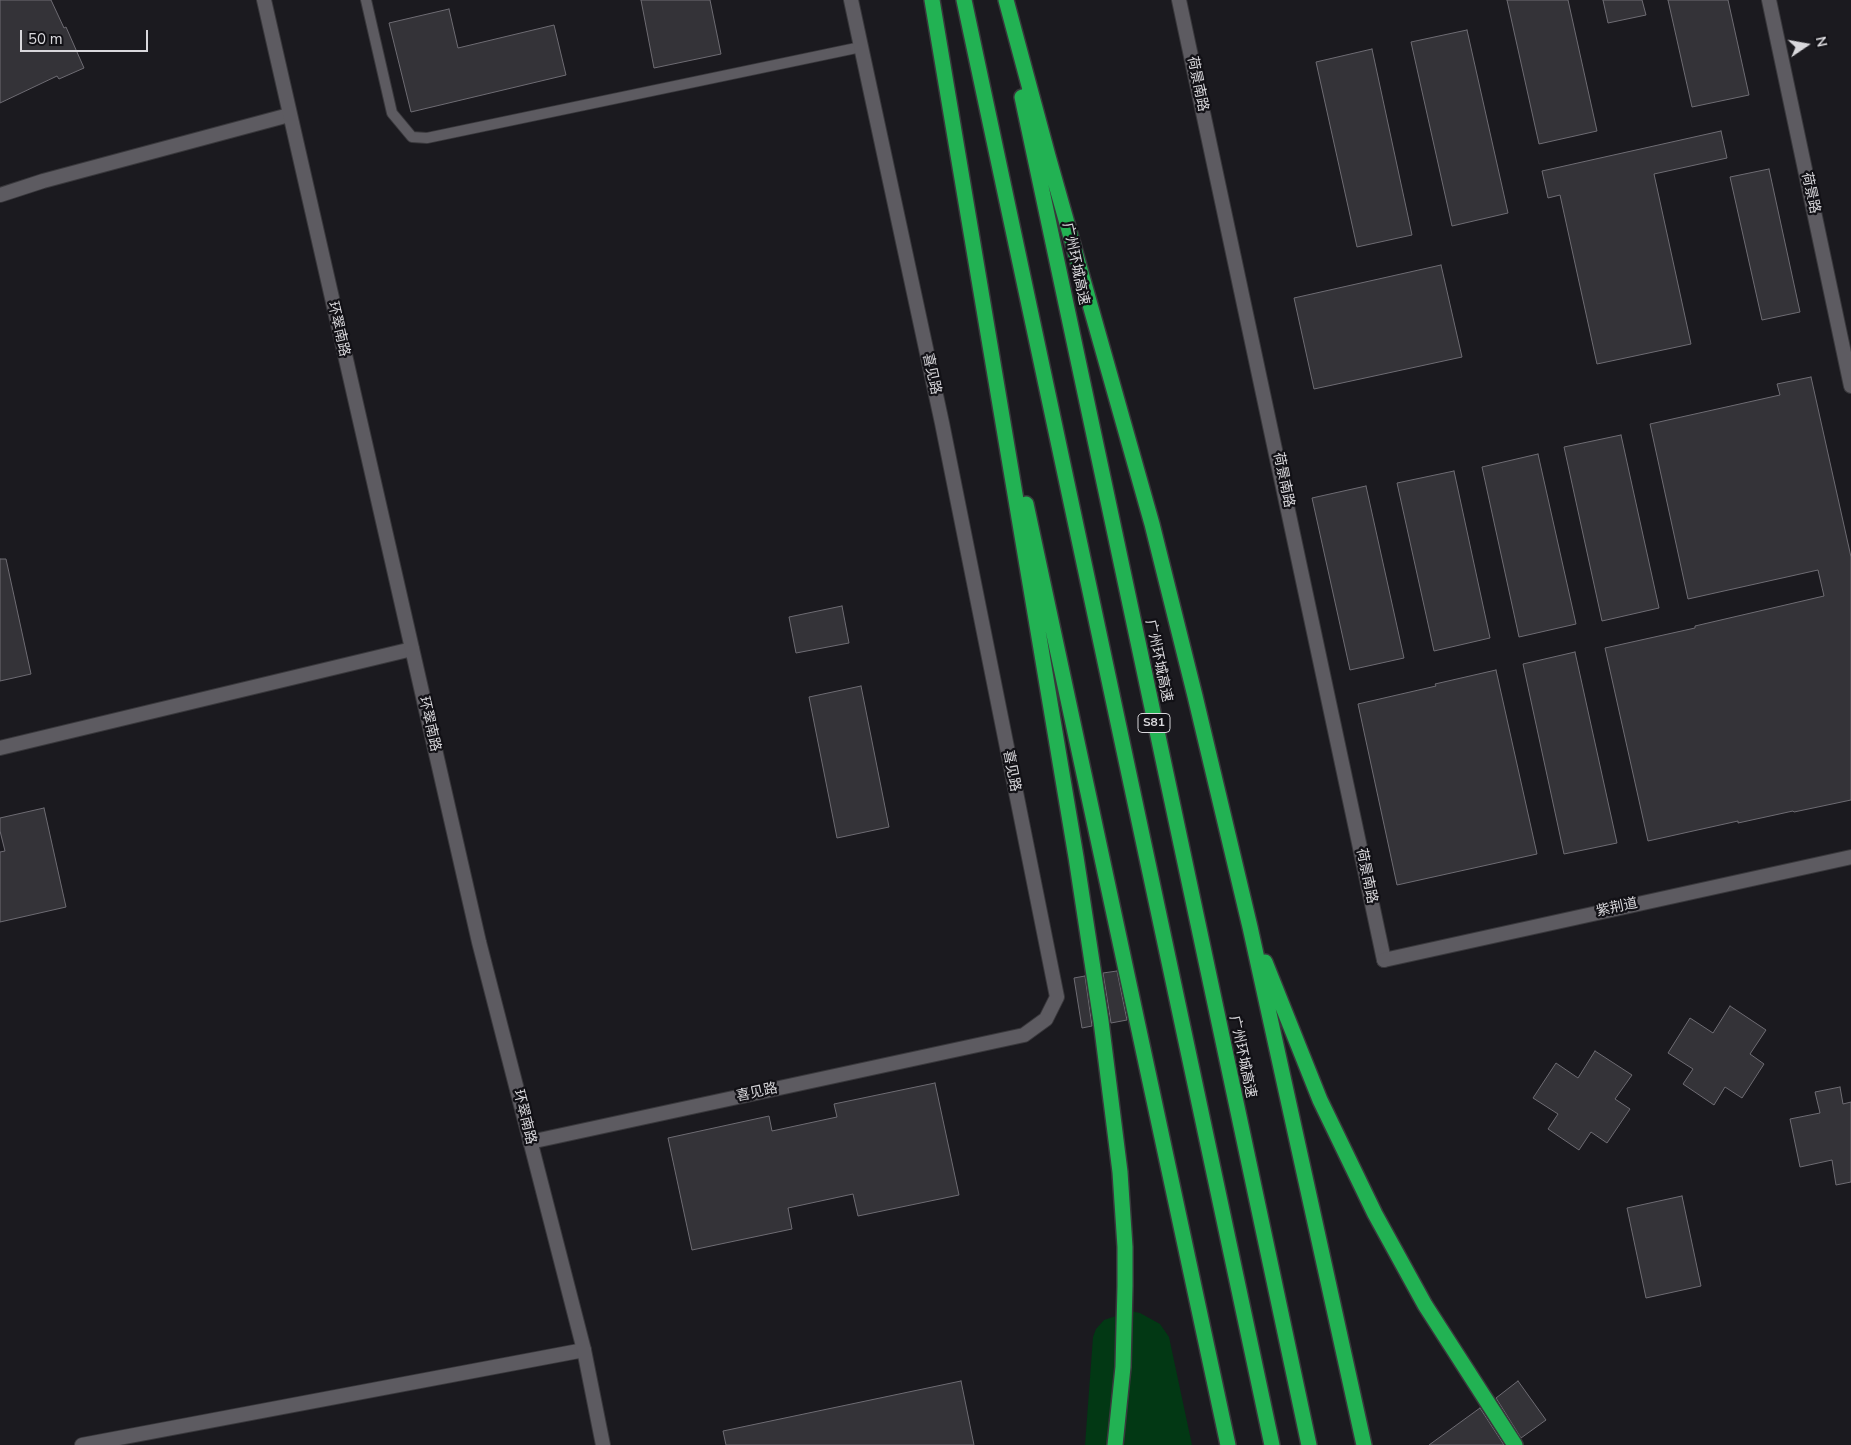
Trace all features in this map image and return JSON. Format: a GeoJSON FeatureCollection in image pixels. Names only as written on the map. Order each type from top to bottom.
{"type":"FeatureCollection","features":[{"type":"Feature","properties":{"kind":"highway"},"geometry":{"type":"LineString","coordinates":[[932,0],[1076,857],[1101,1021],[1120,1172],[1124,1247],[1125,1316],[1123,1367],[1115,1445]]}},
{"type":"Feature","properties":{"kind":"highway","name":"S81"},"geometry":{"type":"LineString","coordinates":[[964,0],[1272,1445]]}},
{"type":"Feature","properties":{"kind":"highway","name":"广州环城高速"},"geometry":{"type":"LineString","coordinates":[[1001,0],[1309,1445]]}},
{"type":"Feature","properties":{"kind":"highway"},"geometry":{"type":"LineString","coordinates":[[1006,0],[1152,524],[1230,843],[1364,1445]]}},
{"type":"Feature","properties":{"kind":"highway"},"geometry":{"type":"LineString","coordinates":[[981,290],[1228,1445]]}},
{"type":"Feature","properties":{"kind":"highway"},"geometry":{"type":"LineString","coordinates":[[1230,843],[1266,963],[1313,1083],[1342,1149],[1425,1306],[1515,1445]]}},
{"type":"Feature","properties":{"kind":"street","name":"环翠南路"},"geometry":{"type":"LineString","coordinates":[[264,0],[479,942],[584,1350],[603,1445]]}},
{"type":"Feature","properties":{"kind":"street","name":"喜见路"},"geometry":{"type":"LineString","coordinates":[[530,1142],[1024,1035],[1046,1019],[1057,997],[942,423],[851,0]]}},
{"type":"Feature","properties":{"kind":"street","name":"荷景南路"},"geometry":{"type":"LineString","coordinates":[[1179,0],[1384,960]]}},
{"type":"Feature","properties":{"kind":"street","name":"荷景路"},"geometry":{"type":"LineString","coordinates":[[1769,0],[1851,386]]}},
{"type":"Feature","properties":{"kind":"street"},"geometry":{"type":"LineString","coordinates":[[0,195],[43,181],[289,115]]}},
{"type":"Feature","properties":{"kind":"street"},"geometry":{"type":"LineString","coordinates":[[0,748],[412,649]]}},
{"type":"Feature","properties":{"kind":"street","name":"紫荆道"},"geometry":{"type":"LineString","coordinates":[[1384,960],[1851,857]]}},
{"type":"Feature","properties":{"kind":"street"},"geometry":{"type":"LineString","coordinates":[[82,1445],[584,1350]]}},
{"type":"Feature","properties":{"kind":"lane"},"geometry":{"type":"LineString","coordinates":[[366,0],[392,113],[412,137],[427,138],[861,47]]}},
{"type":"Feature","properties":{"kind":"green space"},"geometry":{"type":"Polygon","coordinates":[[[1131,1311],[1140,1313],[1160,1324],[1169,1337],[1192,1445],[1085,1445],[1093,1337],[1096,1329],[1104,1320],[1131,1311]]]}},
{"type":"Feature","properties":{"kind":"building"},"geometry":{"type":"Polygon","coordinates":[[[0,0],[51,0],[64,28],[66,27],[84,68],[59,79],[57,76],[0,103],[0,0]]]}},
{"type":"Feature","properties":{"kind":"building"},"geometry":{"type":"Polygon","coordinates":[[[641,0],[710,0],[721,54],[654,68],[641,0]]]}},
{"type":"Feature","properties":{"kind":"building"},"geometry":{"type":"Polygon","coordinates":[[[1507,0],[1568,0],[1597,131],[1539,144],[1507,0]]]}},
{"type":"Feature","properties":{"kind":"building"},"geometry":{"type":"Polygon","coordinates":[[[1603,0],[1642,0],[1646,15],[1608,23],[1603,0]]]}},
{"type":"Feature","properties":{"kind":"building"},"geometry":{"type":"Polygon","coordinates":[[[1668,0],[1728,0],[1749,95],[1692,107],[1668,0]]]}},
{"type":"Feature","properties":{"kind":"building"},"geometry":{"type":"Polygon","coordinates":[[[449,9],[458,48],[554,25],[566,75],[411,112],[389,23],[449,9]]]}},
{"type":"Feature","properties":{"kind":"building"},"geometry":{"type":"Polygon","coordinates":[[[1467,30],[1508,213],[1452,226],[1411,42],[1467,30]]]}},
{"type":"Feature","properties":{"kind":"building"},"geometry":{"type":"Polygon","coordinates":[[[1372,49],[1412,235],[1357,247],[1316,62],[1372,49]]]}},
{"type":"Feature","properties":{"kind":"building"},"geometry":{"type":"Polygon","coordinates":[[[1721,131],[1727,158],[1654,174],[1691,344],[1597,364],[1560,195],[1548,198],[1542,171],[1721,131]]]}},
{"type":"Feature","properties":{"kind":"building"},"geometry":{"type":"Polygon","coordinates":[[[1769,169],[1800,312],[1762,320],[1730,177],[1769,169]]]}},
{"type":"Feature","properties":{"kind":"building"},"geometry":{"type":"Polygon","coordinates":[[[1441,265],[1462,357],[1314,389],[1294,298],[1441,265]]]}},
{"type":"Feature","properties":{"kind":"building"},"geometry":{"type":"Polygon","coordinates":[[[1811,377],[1851,557],[1851,800],[1738,823],[1738,821],[1648,841],[1605,648],[1824,596],[1818,570],[1688,599],[1650,424],[1780,395],[1777,384],[1811,377]]]}},
{"type":"Feature","properties":{"kind":"building"},"geometry":{"type":"Polygon","coordinates":[[[1621,435],[1659,608],[1602,621],[1564,447],[1621,435]]]}},
{"type":"Feature","properties":{"kind":"building"},"geometry":{"type":"Polygon","coordinates":[[[1538,454],[1576,624],[1519,637],[1482,467],[1538,454]]]}},
{"type":"Feature","properties":{"kind":"building"},"geometry":{"type":"Polygon","coordinates":[[[1454,471],[1490,638],[1434,651],[1397,483],[1454,471]]]}},
{"type":"Feature","properties":{"kind":"building"},"geometry":{"type":"Polygon","coordinates":[[[1366,486],[1404,658],[1350,670],[1312,498],[1366,486]]]}},
{"type":"Feature","properties":{"kind":"building"},"geometry":{"type":"Polygon","coordinates":[[[0,559],[6,559],[31,674],[0,681],[0,559]]]}},
{"type":"Feature","properties":{"kind":"building"},"geometry":{"type":"Polygon","coordinates":[[[842,606],[849,643],[796,653],[789,617],[842,606]]]}},
{"type":"Feature","properties":{"kind":"building"},"geometry":{"type":"Polygon","coordinates":[[[1575,652],[1617,843],[1564,854],[1523,664],[1575,652]]]}},
{"type":"Feature","properties":{"kind":"building"},"geometry":{"type":"Polygon","coordinates":[[[1496,670],[1537,854],[1397,885],[1358,704],[1496,670]]]}},
{"type":"Feature","properties":{"kind":"building"},"geometry":{"type":"Polygon","coordinates":[[[861,686],[889,827],[837,838],[809,697],[861,686]]]}},
{"type":"Feature","properties":{"kind":"building"},"geometry":{"type":"Polygon","coordinates":[[[44,808],[66,907],[0,922],[0,852],[5,851],[0,831],[0,818],[44,808]]]}},
{"type":"Feature","properties":{"kind":"building"},"geometry":{"type":"Polygon","coordinates":[[[1117,971],[1127,1020],[1111,1023],[1103,973],[1117,971]]]}},
{"type":"Feature","properties":{"kind":"building"},"geometry":{"type":"Polygon","coordinates":[[[1085,976],[1092,1026],[1082,1028],[1074,978],[1085,976]]]}},
{"type":"Feature","properties":{"kind":"building"},"geometry":{"type":"Polygon","coordinates":[[[1730,1006],[1766,1030],[1750,1054],[1764,1064],[1742,1098],[1725,1087],[1714,1105],[1683,1084],[1693,1069],[1668,1053],[1690,1018],[1713,1033],[1730,1006]]]}},
{"type":"Feature","properties":{"kind":"building"},"geometry":{"type":"Polygon","coordinates":[[[1595,1051],[1632,1075],[1615,1099],[1630,1109],[1607,1143],[1591,1132],[1579,1150],[1548,1129],[1558,1114],[1533,1098],[1556,1063],[1578,1078],[1595,1051]]]}},
{"type":"Feature","properties":{"kind":"building"},"geometry":{"type":"Polygon","coordinates":[[[935,1083],[959,1195],[858,1216],[853,1194],[788,1208],[792,1229],[692,1250],[668,1138],[769,1116],[772,1131],[837,1117],[834,1104],[935,1083]]]}},
{"type":"Feature","properties":{"kind":"building"},"geometry":{"type":"Polygon","coordinates":[[[1840,1087],[1843,1104],[1851,1102],[1851,1182],[1836,1185],[1832,1160],[1800,1167],[1790,1119],[1820,1113],[1815,1092],[1840,1087]]]}},
{"type":"Feature","properties":{"kind":"building"},"geometry":{"type":"Polygon","coordinates":[[[1682,1196],[1701,1286],[1646,1298],[1627,1208],[1682,1196]]]}},
{"type":"Feature","properties":{"kind":"building"},"geometry":{"type":"Polygon","coordinates":[[[961,1381],[974,1445],[726,1445],[723,1431],[961,1381]]]}},
{"type":"Feature","properties":{"kind":"building"},"geometry":{"type":"Polygon","coordinates":[[[1518,1381],[1546,1420],[1521,1438],[1496,1398],[1518,1381]]]}},
{"type":"Feature","properties":{"kind":"building"},"geometry":{"type":"Polygon","coordinates":[[[1480,1408],[1504,1445],[1429,1445],[1480,1408]]]}}]}
